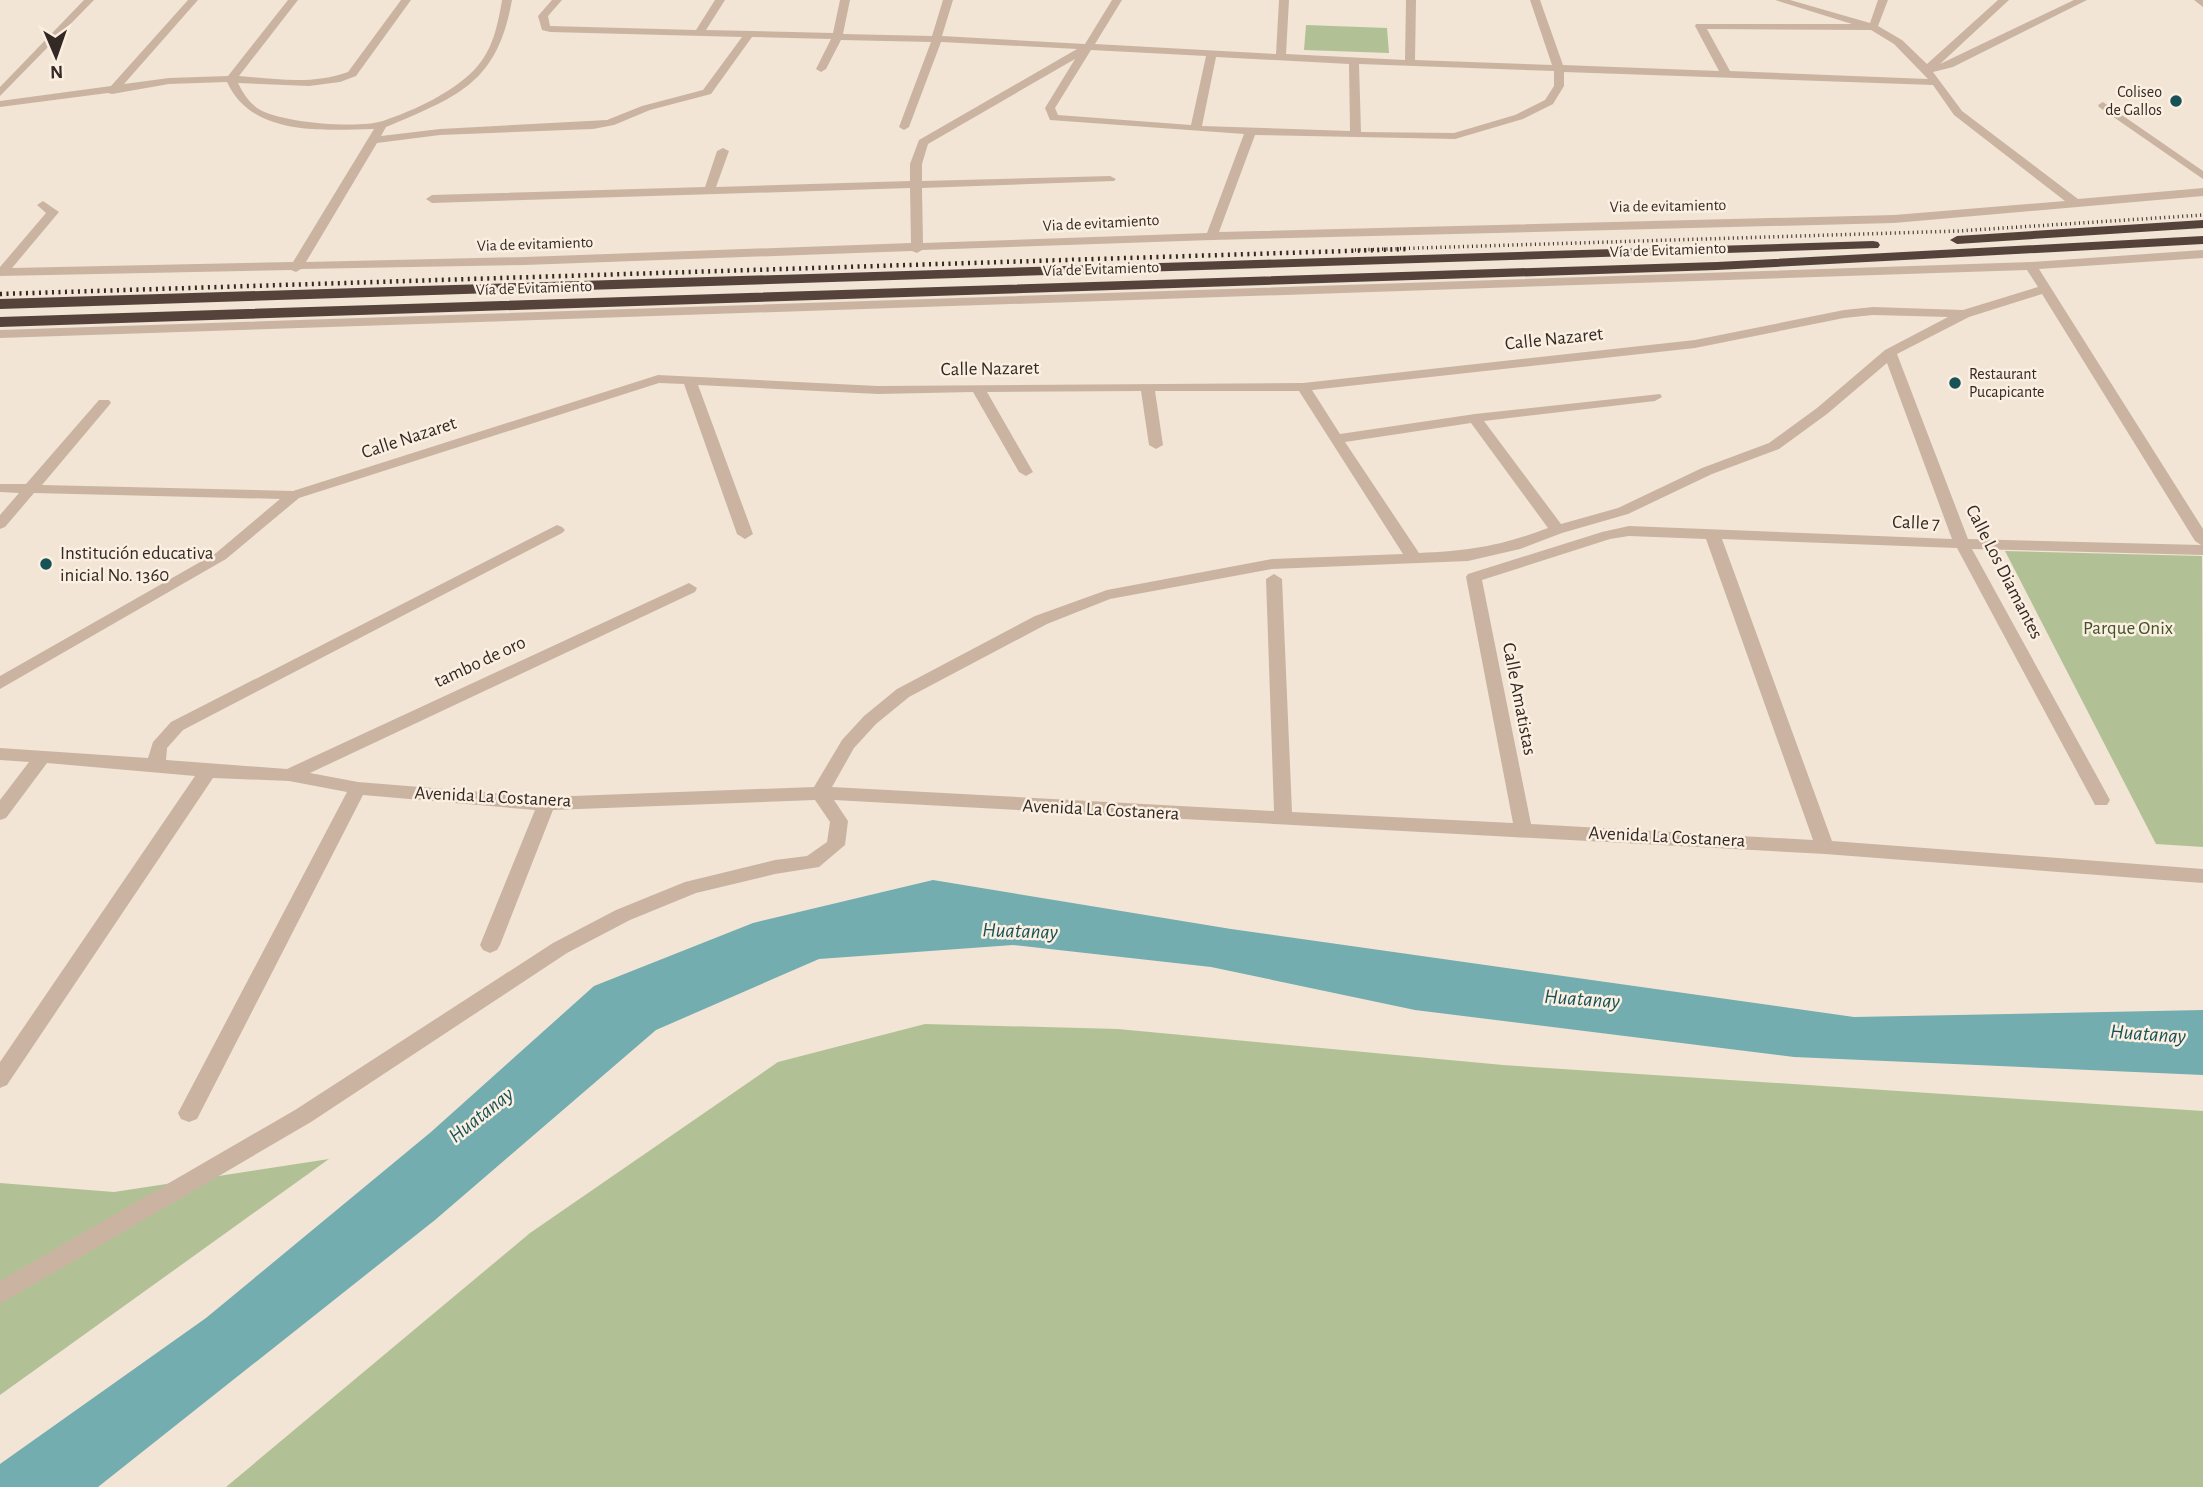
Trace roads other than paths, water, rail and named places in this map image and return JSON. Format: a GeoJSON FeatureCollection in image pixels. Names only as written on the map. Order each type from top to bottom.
{"type":"FeatureCollection","features":[{"type":"Feature","properties":{"kind":"highway","name":"Vía de Evitamiento"},"geometry":{"type":"LineString","coordinates":[[0,304],[1889,244],[2203,224]]}},
{"type":"Feature","properties":{"kind":"highway","name":"Vía de Evitamiento"},"geometry":{"type":"LineString","coordinates":[[0,322],[1717,266],[2203,240]]}},
{"type":"Feature","properties":{"kind":"street"},"geometry":{"type":"LineString","coordinates":[[0,93],[89,0]]}},
{"type":"Feature","properties":{"kind":"street"},"geometry":{"type":"LineString","coordinates":[[112,91],[193,0]]}},
{"type":"Feature","properties":{"kind":"street"},"geometry":{"type":"LineString","coordinates":[[231,79],[293,0]]}},
{"type":"Feature","properties":{"kind":"street"},"geometry":{"type":"LineString","coordinates":[[0,104],[112,91],[169,81],[342,79],[352,74],[406,0]]}},
{"type":"Feature","properties":{"kind":"street"},"geometry":{"type":"LineString","coordinates":[[231,79],[238,97],[284,123],[382,125],[451,94],[474,78],[488,63],[505,18],[507,0]]}},
{"type":"Feature","properties":{"kind":"street"},"geometry":{"type":"LineString","coordinates":[[557,0],[543,16],[546,28],[937,38],[1410,64],[1935,82]]}},
{"type":"Feature","properties":{"kind":"street"},"geometry":{"type":"LineString","coordinates":[[700,32],[720,0]]}},
{"type":"Feature","properties":{"kind":"street"},"geometry":{"type":"LineString","coordinates":[[821,69],[838,35],[845,0]]}},
{"type":"Feature","properties":{"kind":"street"},"geometry":{"type":"LineString","coordinates":[[904,127],[948,0]]}},
{"type":"Feature","properties":{"kind":"street"},"geometry":{"type":"LineString","coordinates":[[1117,0],[1050,107],[1054,118],[1196,129],[1356,135],[1455,135],[1519,117],[1549,102],[1559,86],[1559,70],[1535,0]]}},
{"type":"Feature","properties":{"kind":"street"},"geometry":{"type":"LineString","coordinates":[[1281,58],[1284,0]]}},
{"type":"Feature","properties":{"kind":"street"},"geometry":{"type":"LineString","coordinates":[[1410,64],[1411,0]]}},
{"type":"Feature","properties":{"kind":"street"},"geometry":{"type":"LineString","coordinates":[[1780,0],[1873,27],[1898,42],[1927,70],[1958,113],[2077,204]]}},
{"type":"Feature","properties":{"kind":"street"},"geometry":{"type":"LineString","coordinates":[[1873,27],[1884,0]]}},
{"type":"Feature","properties":{"kind":"street"},"geometry":{"type":"LineString","coordinates":[[1927,70],[2004,0]]}},
{"type":"Feature","properties":{"kind":"street"},"geometry":{"type":"LineString","coordinates":[[1927,70],[1949,65],[2082,0]]}},
{"type":"Feature","properties":{"kind":"street"},"geometry":{"type":"LineString","coordinates":[[1727,76],[1700,26],[1873,27]]}},
{"type":"Feature","properties":{"kind":"street"},"geometry":{"type":"LineString","coordinates":[[372,140],[406,135],[573,128],[610,123],[646,108],[707,92],[749,34]]}},
{"type":"Feature","properties":{"kind":"street"},"geometry":{"type":"LineString","coordinates":[[917,249],[916,164],[923,142],[1088,47]]}},
{"type":"Feature","properties":{"kind":"street"},"geometry":{"type":"LineString","coordinates":[[1196,129],[1211,55]]}},
{"type":"Feature","properties":{"kind":"street"},"geometry":{"type":"LineString","coordinates":[[1354,61],[1356,135]]}},
{"type":"Feature","properties":{"kind":"street"},"geometry":{"type":"LineString","coordinates":[[2103,106],[2203,176]]}},
{"type":"Feature","properties":{"kind":"street"},"geometry":{"type":"LineString","coordinates":[[296,268],[382,125]]}},
{"type":"Feature","properties":{"kind":"street"},"geometry":{"type":"LineString","coordinates":[[1212,236],[1251,131]]}},
{"type":"Feature","properties":{"kind":"street"},"geometry":{"type":"LineString","coordinates":[[709,192],[723,151]]}},
{"type":"Feature","properties":{"kind":"street"},"geometry":{"type":"LineString","coordinates":[[432,199],[1110,179]]}},
{"type":"Feature","properties":{"kind":"street","name":"Via de evitamiento"},"geometry":{"type":"LineString","coordinates":[[1,272],[296,268],[917,249],[1212,236],[1894,219],[2203,192]]}},
{"type":"Feature","properties":{"kind":"street"},"geometry":{"type":"LineString","coordinates":[[1,272],[53,212],[43,205]]}},
{"type":"Feature","properties":{"kind":"street"},"geometry":{"type":"LineString","coordinates":[[0,334],[2031,266],[2203,254]]}},
{"type":"Feature","properties":{"kind":"street"},"geometry":{"type":"LineString","coordinates":[[2031,266],[2203,541]]}},
{"type":"Feature","properties":{"kind":"street","name":"Calle Nazaret"},"geometry":{"type":"LineString","coordinates":[[0,683],[221,556],[294,495],[657,379],[844,389],[1303,387],[1695,344],[1844,314],[1873,311],[1964,314],[2046,289]]}},
{"type":"Feature","properties":{"kind":"street"},"geometry":{"type":"LineString","coordinates":[[0,1293],[303,1116],[560,948],[623,915],[692,887],[775,867],[812,862],[836,845],[839,821],[820,793],[833,766],[848,744],[870,720],[903,693],[1041,620],[1107,595],[1272,564],[1468,556],[1515,546],[1557,530],[1623,511],[1707,471],[1774,446],[1822,411],[1890,353],[1964,314]]}},
{"type":"Feature","properties":{"kind":"street","name":"Calle Los Diamantes"},"geometry":{"type":"LineString","coordinates":[[1890,353],[1962,544],[2101,800]]}},
{"type":"Feature","properties":{"kind":"street"},"geometry":{"type":"LineString","coordinates":[[689,379],[745,534]]}},
{"type":"Feature","properties":{"kind":"street"},"geometry":{"type":"LineString","coordinates":[[1147,386],[1156,445]]}},
{"type":"Feature","properties":{"kind":"street"},"geometry":{"type":"LineString","coordinates":[[1303,387],[1416,560]]}},
{"type":"Feature","properties":{"kind":"street"},"geometry":{"type":"LineString","coordinates":[[978,388],[1026,472]]}},
{"type":"Feature","properties":{"kind":"street"},"geometry":{"type":"LineString","coordinates":[[1338,439],[1475,418],[1655,397]]}},
{"type":"Feature","properties":{"kind":"street"},"geometry":{"type":"LineString","coordinates":[[0,524],[104,403]]}},
{"type":"Feature","properties":{"kind":"street"},"geometry":{"type":"LineString","coordinates":[[1475,418],[1557,530]]}},
{"type":"Feature","properties":{"kind":"street"},"geometry":{"type":"LineString","coordinates":[[0,488],[294,495]]}},
{"type":"Feature","properties":{"kind":"street"},"geometry":{"type":"LineString","coordinates":[[156,765],[159,746],[177,726],[558,530]]}},
{"type":"Feature","properties":{"kind":"street","name":"Calle 7"},"geometry":{"type":"LineString","coordinates":[[1474,577],[1618,533],[1712,533],[1962,544],[2203,550]]}},
{"type":"Feature","properties":{"kind":"street"},"geometry":{"type":"LineString","coordinates":[[1712,533],[1825,847]]}},
{"type":"Feature","properties":{"kind":"street","name":"Calle Amatistas"},"geometry":{"type":"LineString","coordinates":[[1474,577],[1523,829]]}},
{"type":"Feature","properties":{"kind":"street"},"geometry":{"type":"LineString","coordinates":[[1274,579],[1283,817]]}},
{"type":"Feature","properties":{"kind":"street","name":"tambo de oro"},"geometry":{"type":"LineString","coordinates":[[289,775],[689,588]]}},
{"type":"Feature","properties":{"kind":"street","name":"Avenida La Costanera"},"geometry":{"type":"LineString","coordinates":[[0,754],[289,775],[358,788],[545,804],[820,793],[1218,817],[1283,817],[1825,847],[2203,876]]}},
{"type":"Feature","properties":{"kind":"street"},"geometry":{"type":"LineString","coordinates":[[0,813],[43,756]]}},
{"type":"Feature","properties":{"kind":"street"},"geometry":{"type":"LineString","coordinates":[[0,1079],[208,771]]}},
{"type":"Feature","properties":{"kind":"street"},"geometry":{"type":"LineString","coordinates":[[189,1113],[358,788]]}},
{"type":"Feature","properties":{"kind":"street"},"geometry":{"type":"LineString","coordinates":[[490,945],[545,804]]}},
{"type":"Feature","properties":{"kind":"water","name":"Huatanay"},"geometry":{"type":"Polygon","coordinates":[[[933,880],[1231,929],[1854,1017],[2203,1010],[2203,1075],[1794,1057],[1415,1010],[1211,967],[1013,945],[819,959],[656,1030],[435,1220],[98,1487],[0,1487],[0,1464],[206,1318],[431,1132],[594,986],[753,923],[933,880]]]}},
{"type":"Feature","properties":{"kind":"railway"},"geometry":{"type":"LineString","coordinates":[[1355,250],[1958,231],[2203,215]]}},
{"type":"Feature","properties":{"kind":"railway"},"geometry":{"type":"LineString","coordinates":[[0,294],[1409,249]]}},
{"type":"Feature","properties":{"kind":"place","name":"Coliseo de Gallos"},"geometry":{"type":"Point","coordinates":[2176,101]}},
{"type":"Feature","properties":{"kind":"place","name":"Restaurant Pucapicante"},"geometry":{"type":"Point","coordinates":[1955,383]}},
{"type":"Feature","properties":{"kind":"place","name":"Institución educativa inicial No. 1360"},"geometry":{"type":"Point","coordinates":[46,564]}},
{"type":"Feature","properties":{"kind":"park label","name":"Parque Onix"},"geometry":{"type":"Point","coordinates":[2128,628]}}]}
